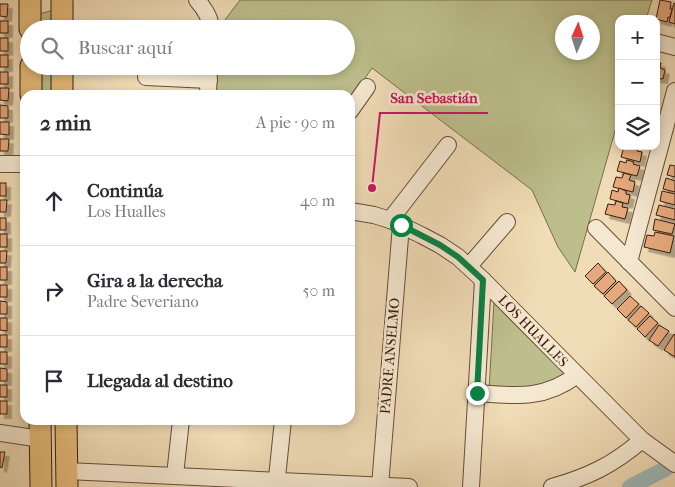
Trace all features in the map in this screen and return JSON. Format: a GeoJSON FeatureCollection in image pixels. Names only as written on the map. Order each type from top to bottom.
{"type":"FeatureCollection","features":[{"type":"Feature","properties":{"kind":"main road"},"geometry":{"type":"LineString","coordinates":[[30,0],[30,20]]}},
{"type":"Feature","properties":{"kind":"main road"},"geometry":{"type":"LineString","coordinates":[[62,0],[62,20]]}},
{"type":"Feature","properties":{"kind":"main road"},"geometry":{"type":"LineString","coordinates":[[31,75],[31,90]]}},
{"type":"Feature","properties":{"kind":"main road"},"geometry":{"type":"LineString","coordinates":[[62,75],[62,90]]}},
{"type":"Feature","properties":{"kind":"main road"},"geometry":{"type":"LineString","coordinates":[[66,425],[67,479]]}},
{"type":"Feature","properties":{"kind":"main road"},"geometry":{"type":"LineString","coordinates":[[40,430],[41,487]]}},
{"type":"Feature","properties":{"kind":"street"},"geometry":{"type":"LineString","coordinates":[[197,0],[209,20]]}},
{"type":"Feature","properties":{"kind":"street"},"geometry":{"type":"LineString","coordinates":[[660,43],[675,47]]}},
{"type":"Feature","properties":{"kind":"street"},"geometry":{"type":"LineString","coordinates":[[146,77],[209,81]]}},
{"type":"Feature","properties":{"kind":"street"},"geometry":{"type":"LineString","coordinates":[[355,104],[367,88]]}},
{"type":"Feature","properties":{"kind":"street"},"geometry":{"type":"LineString","coordinates":[[629,262],[675,91]]}},
{"type":"Feature","properties":{"kind":"street"},"geometry":{"type":"LineString","coordinates":[[396,223],[448,145]]}},
{"type":"Feature","properties":{"kind":"street"},"geometry":{"type":"LineString","coordinates":[[0,164],[20,164]]}},
{"type":"Feature","properties":{"kind":"street","name":"LOS HUALLES"},"geometry":{"type":"LineString","coordinates":[[355,212],[374,215],[396,223],[440,245],[469,266],[642,440],[675,464]]}},
{"type":"Feature","properties":{"kind":"street"},"geometry":{"type":"LineString","coordinates":[[469,266],[506,222]]}},
{"type":"Feature","properties":{"kind":"street","name":"PADRE ANSELMO"},"geometry":{"type":"LineString","coordinates":[[380,486],[396,223]]}},
{"type":"Feature","properties":{"kind":"street"},"geometry":{"type":"LineString","coordinates":[[596,228],[675,308]]}},
{"type":"Feature","properties":{"kind":"street"},"geometry":{"type":"LineString","coordinates":[[471,487],[483,280]]}},
{"type":"Feature","properties":{"kind":"street"},"geometry":{"type":"LineString","coordinates":[[477,393],[526,396],[556,389],[577,375]]}},
{"type":"Feature","properties":{"kind":"street"},"geometry":{"type":"LineString","coordinates":[[175,475],[180,425]]}},
{"type":"Feature","properties":{"kind":"street"},"geometry":{"type":"LineString","coordinates":[[276,484],[282,425]]}},
{"type":"Feature","properties":{"kind":"street"},"geometry":{"type":"LineString","coordinates":[[0,434],[40,430]]}},
{"type":"Feature","properties":{"kind":"street"},"geometry":{"type":"LineString","coordinates":[[552,487],[580,479],[603,468],[642,440]]}},
{"type":"Feature","properties":{"kind":"street"},"geometry":{"type":"LineString","coordinates":[[67,479],[175,475],[276,484],[409,487]]}},
{"type":"Feature","properties":{"kind":"green space"},"geometry":{"type":"Polygon","coordinates":[[[240,0],[652,0],[647,15],[615,15],[615,131],[575,272],[558,247],[532,190],[372,68],[355,93],[355,90],[214,90],[215,75],[355,75],[355,20],[225,20],[240,0]]]}},
{"type":"Feature","properties":{"kind":"green space"},"geometry":{"type":"Polygon","coordinates":[[[60,8],[59,20],[33,20],[33,16],[60,8]]]}},
{"type":"Feature","properties":{"kind":"green space"},"geometry":{"type":"Polygon","coordinates":[[[34,75],[59,75],[59,90],[35,90],[34,75]]]}},
{"type":"Feature","properties":{"kind":"green space"},"geometry":{"type":"Polygon","coordinates":[[[494,302],[567,376],[551,386],[489,390],[494,302]]]}},
{"type":"Feature","properties":{"kind":"building"},"geometry":{"type":"Polygon","coordinates":[[[660,0],[671,2],[670,9],[672,9],[667,22],[660,20],[660,15],[657,15],[660,0]]]}},
{"type":"Feature","properties":{"kind":"building"},"geometry":{"type":"Polygon","coordinates":[[[0,4],[8,4],[7,17],[0,16],[0,4]]]}},
{"type":"Feature","properties":{"kind":"building"},"geometry":{"type":"Polygon","coordinates":[[[675,4],[675,24],[669,22],[675,4]]]}},
{"type":"Feature","properties":{"kind":"building"},"geometry":{"type":"Polygon","coordinates":[[[0,21],[8,21],[8,33],[0,33],[0,21]]]}},
{"type":"Feature","properties":{"kind":"building"},"geometry":{"type":"Polygon","coordinates":[[[0,38],[8,38],[8,51],[0,51],[0,38]]]}},
{"type":"Feature","properties":{"kind":"building"},"geometry":{"type":"Polygon","coordinates":[[[0,55],[8,55],[8,67],[0,67],[0,55]]]}},
{"type":"Feature","properties":{"kind":"building"},"geometry":{"type":"Polygon","coordinates":[[[660,68],[665,70],[663,79],[660,79],[660,68]]]}},
{"type":"Feature","properties":{"kind":"building"},"geometry":{"type":"Polygon","coordinates":[[[0,72],[8,72],[8,84],[0,84],[0,72]]]}},
{"type":"Feature","properties":{"kind":"building"},"geometry":{"type":"Polygon","coordinates":[[[0,88],[9,88],[8,101],[0,100],[0,88]]]}},
{"type":"Feature","properties":{"kind":"building"},"geometry":{"type":"Polygon","coordinates":[[[0,105],[8,106],[8,118],[0,118],[0,105]]]}},
{"type":"Feature","properties":{"kind":"building"},"geometry":{"type":"Polygon","coordinates":[[[0,122],[9,122],[9,135],[0,134],[0,122]]]}},
{"type":"Feature","properties":{"kind":"building"},"geometry":{"type":"Polygon","coordinates":[[[0,139],[9,139],[8,151],[0,151],[0,139]]]}},
{"type":"Feature","properties":{"kind":"building"},"geometry":{"type":"Polygon","coordinates":[[[623,150],[642,152],[640,162],[621,157],[623,150]]]}},
{"type":"Feature","properties":{"kind":"building"},"geometry":{"type":"Polygon","coordinates":[[[627,160],[640,166],[637,176],[617,171],[620,161],[626,163],[627,160]]]}},
{"type":"Feature","properties":{"kind":"building"},"geometry":{"type":"Polygon","coordinates":[[[670,165],[675,166],[675,177],[667,175],[670,165]]]}},
{"type":"Feature","properties":{"kind":"building"},"geometry":{"type":"Polygon","coordinates":[[[624,173],[631,175],[629,180],[635,182],[633,192],[613,187],[616,177],[622,178],[624,173]]]}},
{"type":"Feature","properties":{"kind":"building"},"geometry":{"type":"Polygon","coordinates":[[[666,178],[675,181],[675,192],[663,189],[666,178]]]}},
{"type":"Feature","properties":{"kind":"building"},"geometry":{"type":"Polygon","coordinates":[[[0,183],[6,183],[6,196],[0,196],[0,183]]]}},
{"type":"Feature","properties":{"kind":"building"},"geometry":{"type":"Polygon","coordinates":[[[619,188],[630,195],[628,204],[610,199],[612,190],[618,192],[619,188]]]}},
{"type":"Feature","properties":{"kind":"building"},"geometry":{"type":"Polygon","coordinates":[[[662,191],[675,194],[675,205],[660,201],[662,191]]]}},
{"type":"Feature","properties":{"kind":"building"},"geometry":{"type":"Polygon","coordinates":[[[0,200],[7,200],[6,212],[0,212],[0,200]]]}},
{"type":"Feature","properties":{"kind":"building"},"geometry":{"type":"Polygon","coordinates":[[[616,201],[623,203],[622,207],[628,208],[625,219],[605,214],[608,204],[615,205],[616,201]]]}},
{"type":"Feature","properties":{"kind":"building"},"geometry":{"type":"Polygon","coordinates":[[[659,205],[675,209],[675,220],[656,215],[659,205]]]}},
{"type":"Feature","properties":{"kind":"building"},"geometry":{"type":"Polygon","coordinates":[[[0,218],[6,218],[6,230],[0,230],[0,218]]]}},
{"type":"Feature","properties":{"kind":"building"},"geometry":{"type":"Polygon","coordinates":[[[655,219],[675,224],[672,234],[653,230],[655,219]]]}},
{"type":"Feature","properties":{"kind":"building"},"geometry":{"type":"Polygon","coordinates":[[[655,232],[674,236],[670,253],[644,247],[647,235],[654,236],[655,232]]]}},
{"type":"Feature","properties":{"kind":"building"},"geometry":{"type":"Polygon","coordinates":[[[0,234],[7,234],[7,247],[0,247],[0,234]]]}},
{"type":"Feature","properties":{"kind":"building"},"geometry":{"type":"Polygon","coordinates":[[[0,251],[7,251],[6,263],[0,263],[0,251]]]}},
{"type":"Feature","properties":{"kind":"building"},"geometry":{"type":"Polygon","coordinates":[[[598,263],[606,272],[593,284],[585,276],[598,263]]]}},
{"type":"Feature","properties":{"kind":"building"},"geometry":{"type":"Polygon","coordinates":[[[0,267],[7,267],[7,280],[0,280],[0,267]]]}},
{"type":"Feature","properties":{"kind":"building"},"geometry":{"type":"Polygon","coordinates":[[[608,272],[616,281],[603,294],[594,286],[608,272]]]}},
{"type":"Feature","properties":{"kind":"building"},"geometry":{"type":"Polygon","coordinates":[[[619,281],[627,290],[612,304],[604,296],[619,281]]]}},
{"type":"Feature","properties":{"kind":"building"},"geometry":{"type":"Polygon","coordinates":[[[0,285],[7,285],[7,297],[0,297],[0,285]]]}},
{"type":"Feature","properties":{"kind":"building"},"geometry":{"type":"Polygon","coordinates":[[[630,296],[639,304],[626,318],[617,309],[630,296]]]}},
{"type":"Feature","properties":{"kind":"building"},"geometry":{"type":"Polygon","coordinates":[[[0,301],[7,302],[7,314],[0,314],[0,301]]]}},
{"type":"Feature","properties":{"kind":"building"},"geometry":{"type":"Polygon","coordinates":[[[641,306],[649,313],[636,327],[628,320],[641,306]]]}},
{"type":"Feature","properties":{"kind":"building"},"geometry":{"type":"Polygon","coordinates":[[[650,316],[658,323],[645,337],[637,329],[650,316]]]}},
{"type":"Feature","properties":{"kind":"building"},"geometry":{"type":"Polygon","coordinates":[[[0,318],[7,318],[7,331],[0,330],[0,318]]]}},
{"type":"Feature","properties":{"kind":"building"},"geometry":{"type":"Polygon","coordinates":[[[659,325],[669,331],[658,346],[649,340],[659,325]]]}},
{"type":"Feature","properties":{"kind":"building"},"geometry":{"type":"Polygon","coordinates":[[[0,335],[7,335],[7,347],[0,347],[0,335]]]}},
{"type":"Feature","properties":{"kind":"building"},"geometry":{"type":"Polygon","coordinates":[[[675,335],[675,357],[664,350],[675,335]]]}},
{"type":"Feature","properties":{"kind":"building"},"geometry":{"type":"Polygon","coordinates":[[[0,352],[7,352],[7,364],[0,364],[0,352]]]}},
{"type":"Feature","properties":{"kind":"building"},"geometry":{"type":"Polygon","coordinates":[[[0,368],[7,369],[7,381],[0,381],[0,368]]]}},
{"type":"Feature","properties":{"kind":"building"},"geometry":{"type":"Polygon","coordinates":[[[0,385],[7,385],[7,397],[0,397],[0,385]]]}},
{"type":"Feature","properties":{"kind":"building"},"geometry":{"type":"Polygon","coordinates":[[[0,401],[7,401],[7,414],[0,414],[0,401]]]}},
{"type":"Feature","properties":{"kind":"building"},"geometry":{"type":"Polygon","coordinates":[[[0,452],[5,452],[2,468],[0,467],[0,452]]]}},
{"type":"Feature","properties":{"kind":"waterway"},"geometry":{"type":"LineString","coordinates":[[630,487],[667,468]]}},
{"type":"Feature","properties":{"kind":"place","name":"San Sebastián"},"geometry":{"type":"Point","coordinates":[372,188]}},
{"type":"Feature","properties":{"kind":"route"},"geometry":{"type":"LineString","coordinates":[[401,225],[440,245],[458,257],[483,280],[477,393]]}}]}
